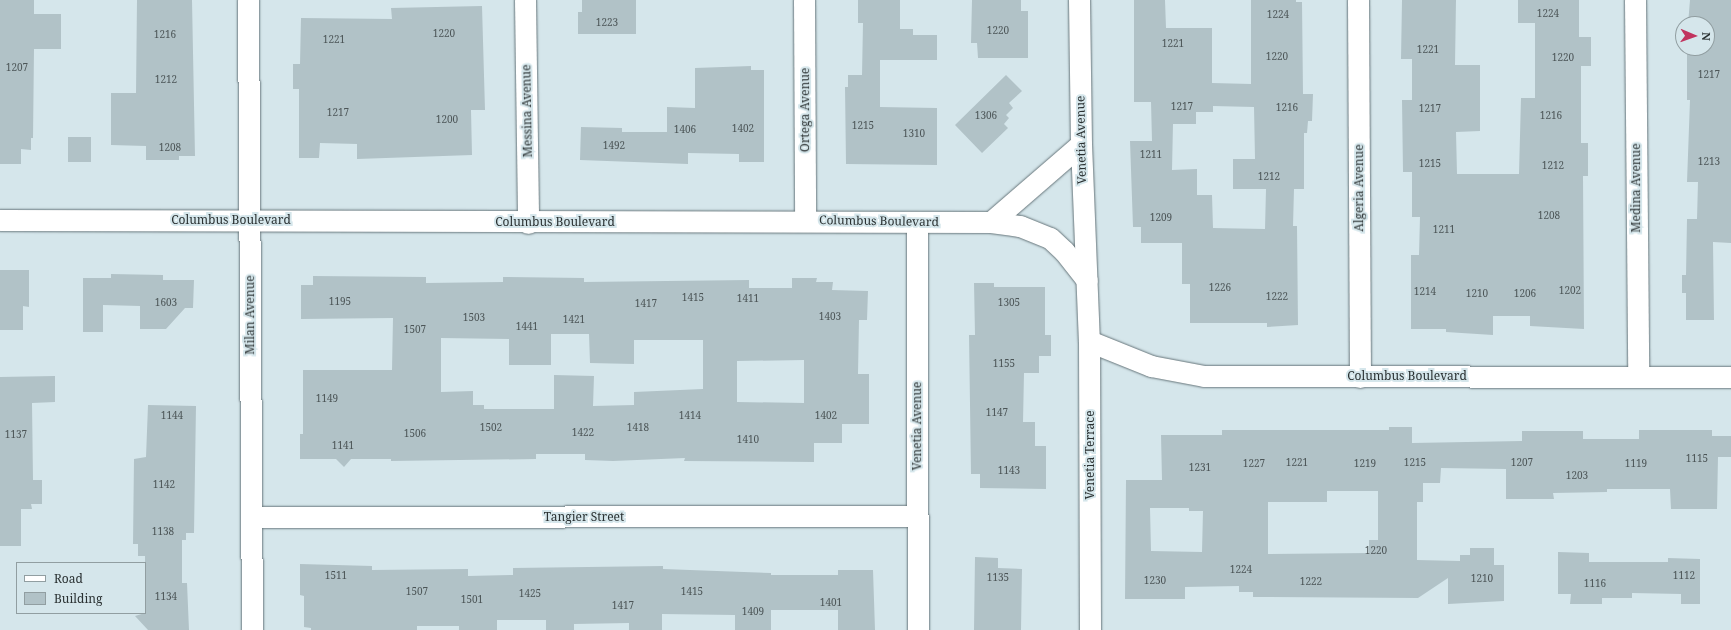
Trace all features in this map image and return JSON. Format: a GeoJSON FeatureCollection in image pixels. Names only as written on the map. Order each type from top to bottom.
{"type":"FeatureCollection","features":[{"type":"Feature","properties":{"kind":"street","name":"Milan Avenue"},"geometry":{"type":"LineString","coordinates":[[248,0],[252,630]]}},
{"type":"Feature","properties":{"kind":"street","name":"Messina Avenue"},"geometry":{"type":"LineString","coordinates":[[525,0],[528,223]]}},
{"type":"Feature","properties":{"kind":"street","name":"Ortega Avenue"},"geometry":{"type":"LineString","coordinates":[[804,0],[805,221]]}},
{"type":"Feature","properties":{"kind":"street","name":"Venetia Avenue"},"geometry":{"type":"LineString","coordinates":[[1079,0],[1081,144],[1087,280]]}},
{"type":"Feature","properties":{"kind":"street","name":"Algeria Avenue"},"geometry":{"type":"LineString","coordinates":[[1358,0],[1360,377]]}},
{"type":"Feature","properties":{"kind":"street","name":"Medina Avenue"},"geometry":{"type":"LineString","coordinates":[[1635,0],[1638,376]]}},
{"type":"Feature","properties":{"kind":"street"},"geometry":{"type":"LineString","coordinates":[[991,222],[1081,144]]}},
{"type":"Feature","properties":{"kind":"street","name":"Columbus Boulevard"},"geometry":{"type":"LineString","coordinates":[[0,220],[249,220],[528,223],[805,221],[991,222],[1020,226],[1050,238],[1087,280]]}},
{"type":"Feature","properties":{"kind":"street","name":"Venetia Avenue"},"geometry":{"type":"LineString","coordinates":[[917,222],[918,630]]}},
{"type":"Feature","properties":{"kind":"street","name":"Venetia Terrace"},"geometry":{"type":"LineString","coordinates":[[1087,280],[1089,341],[1090,630]]}},
{"type":"Feature","properties":{"kind":"street","name":"Columbus Boulevard"},"geometry":{"type":"LineString","coordinates":[[1089,341],[1143,364],[1182,373],[1204,376],[1731,376]]}},
{"type":"Feature","properties":{"kind":"street","name":"Tangier Street"},"geometry":{"type":"LineString","coordinates":[[251,517],[917,516]]}},
{"type":"Feature","properties":{"kind":"building"},"geometry":{"type":"Polygon","coordinates":[[[0,0],[34,0],[34,14],[61,14],[61,49],[34,49],[33,138],[31,138],[31,150],[21,149],[21,164],[0,164],[0,0]]]}},
{"type":"Feature","properties":{"kind":"building"},"geometry":{"type":"Polygon","coordinates":[[[137,0],[192,0],[195,156],[179,156],[179,160],[146,160],[146,146],[111,145],[111,93],[136,93],[137,0]]]}},
{"type":"Feature","properties":{"kind":"building"},"geometry":{"type":"Polygon","coordinates":[[[582,0],[636,0],[636,34],[578,34],[578,12],[582,12],[582,0]]]}},
{"type":"Feature","properties":{"kind":"building"},"geometry":{"type":"Polygon","coordinates":[[[858,0],[900,0],[900,29],[913,29],[913,35],[937,35],[937,60],[880,60],[880,107],[937,108],[937,165],[846,164],[845,87],[848,87],[848,75],[862,75],[863,23],[858,23],[858,0]]]}},
{"type":"Feature","properties":{"kind":"building"},"geometry":{"type":"Polygon","coordinates":[[[972,0],[1021,0],[1021,11],[1028,11],[1028,58],[978,58],[977,43],[971,43],[972,0]]]}},
{"type":"Feature","properties":{"kind":"building"},"geometry":{"type":"Polygon","coordinates":[[[1134,0],[1165,0],[1166,28],[1212,28],[1212,83],[1251,84],[1251,0],[1296,0],[1296,2],[1302,2],[1303,94],[1313,94],[1312,121],[1308,121],[1307,133],[1304,133],[1304,189],[1294,189],[1293,226],[1297,226],[1298,325],[1267,327],[1267,323],[1190,323],[1190,284],[1182,284],[1182,243],[1141,243],[1141,227],[1133,227],[1130,141],[1152,141],[1151,102],[1134,102],[1134,0]],[[1213,106],[1213,112],[1196,112],[1196,124],[1173,124],[1172,170],[1197,169],[1197,195],[1212,195],[1213,228],[1265,229],[1266,189],[1233,189],[1233,159],[1255,159],[1254,107],[1213,106]]]}},
{"type":"Feature","properties":{"kind":"building"},"geometry":{"type":"Polygon","coordinates":[[[1402,0],[1456,0],[1455,65],[1480,65],[1480,131],[1456,132],[1457,174],[1519,174],[1521,98],[1535,98],[1535,23],[1518,23],[1518,0],[1579,0],[1579,37],[1591,37],[1591,66],[1581,66],[1581,143],[1588,143],[1588,176],[1583,176],[1584,329],[1530,326],[1530,316],[1493,316],[1493,335],[1446,332],[1446,329],[1411,329],[1411,255],[1419,255],[1420,217],[1412,217],[1412,172],[1403,172],[1402,100],[1412,100],[1412,59],[1401,59],[1402,0]]]}},
{"type":"Feature","properties":{"kind":"building"},"geometry":{"type":"Polygon","coordinates":[[[1690,0],[1731,0],[1731,243],[1713,242],[1714,320],[1686,320],[1686,293],[1682,293],[1682,275],[1686,275],[1687,219],[1697,219],[1698,182],[1687,182],[1690,100],[1687,100],[1687,56],[1715,56],[1715,16],[1689,16],[1690,0]]]}},
{"type":"Feature","properties":{"kind":"building"},"geometry":{"type":"Polygon","coordinates":[[[482,6],[485,110],[471,110],[472,155],[357,159],[357,144],[320,143],[319,158],[299,158],[299,89],[293,89],[293,64],[300,64],[301,18],[392,19],[391,8],[482,6]]]}},
{"type":"Feature","properties":{"kind":"building"},"geometry":{"type":"Polygon","coordinates":[[[751,66],[751,70],[764,70],[764,162],[739,162],[739,154],[688,153],[688,164],[580,160],[581,127],[622,128],[622,132],[667,132],[667,107],[695,108],[695,68],[751,66]]]}},
{"type":"Feature","properties":{"kind":"building"},"geometry":{"type":"Polygon","coordinates":[[[1006,75],[1022,91],[1009,103],[1013,108],[1006,115],[1009,118],[1004,124],[1008,128],[982,153],[955,125],[1006,75]]]}},
{"type":"Feature","properties":{"kind":"building"},"geometry":{"type":"Polygon","coordinates":[[[68,137],[91,137],[91,162],[68,162],[68,137]]]}},
{"type":"Feature","properties":{"kind":"building"},"geometry":{"type":"Polygon","coordinates":[[[0,270],[29,270],[29,307],[23,306],[23,330],[0,330],[0,270]]]}},
{"type":"Feature","properties":{"kind":"building"},"geometry":{"type":"Polygon","coordinates":[[[111,274],[163,275],[163,280],[194,280],[193,308],[185,308],[166,329],[140,329],[140,306],[103,305],[103,332],[83,332],[83,278],[111,278],[111,274]]]}},
{"type":"Feature","properties":{"kind":"building"},"geometry":{"type":"Polygon","coordinates":[[[313,276],[426,277],[426,283],[503,282],[503,277],[584,278],[584,282],[749,280],[749,288],[792,288],[792,278],[817,278],[816,282],[833,282],[832,290],[868,291],[867,320],[859,320],[858,374],[869,374],[869,424],[842,424],[842,443],[814,443],[814,462],[684,461],[685,458],[613,461],[585,460],[585,454],[536,454],[536,459],[391,461],[391,459],[351,459],[344,467],[336,459],[300,459],[300,434],[303,434],[303,370],[392,370],[393,318],[301,319],[301,285],[313,285],[313,276]],[[551,334],[551,365],[509,365],[509,339],[441,338],[441,392],[473,391],[473,405],[484,405],[484,409],[554,409],[554,375],[594,376],[593,406],[634,405],[634,392],[703,389],[703,340],[634,340],[634,364],[590,363],[589,334],[551,334]],[[804,360],[737,361],[737,402],[804,403],[804,360]]]}},
{"type":"Feature","properties":{"kind":"building"},"geometry":{"type":"Polygon","coordinates":[[[974,283],[994,283],[994,287],[1045,287],[1045,335],[1051,335],[1051,356],[1039,356],[1039,373],[1024,373],[1023,422],[1035,422],[1035,446],[1046,446],[1046,489],[980,488],[980,474],[971,474],[969,335],[975,335],[974,283]]]}},
{"type":"Feature","properties":{"kind":"building"},"geometry":{"type":"Polygon","coordinates":[[[55,376],[55,402],[32,403],[33,480],[42,480],[42,504],[31,504],[32,509],[21,509],[21,546],[0,546],[0,377],[55,376]]]}},
{"type":"Feature","properties":{"kind":"building"},"geometry":{"type":"Polygon","coordinates":[[[148,405],[196,406],[194,533],[186,533],[186,540],[182,540],[182,583],[187,583],[189,630],[148,630],[135,616],[146,614],[146,562],[145,556],[138,556],[138,544],[133,544],[134,459],[146,457],[148,405]]]}},
{"type":"Feature","properties":{"kind":"building"},"geometry":{"type":"Polygon","coordinates":[[[1389,427],[1412,427],[1412,443],[1522,441],[1522,431],[1583,431],[1583,439],[1639,439],[1639,430],[1712,430],[1712,436],[1731,436],[1731,457],[1718,457],[1717,509],[1671,509],[1670,489],[1607,489],[1607,492],[1553,493],[1554,499],[1506,499],[1506,469],[1441,468],[1440,483],[1423,483],[1423,502],[1417,502],[1417,560],[1460,561],[1460,555],[1470,555],[1470,548],[1494,548],[1494,565],[1504,565],[1504,601],[1448,604],[1448,578],[1418,598],[1253,597],[1253,592],[1239,592],[1239,586],[1185,587],[1185,599],[1125,599],[1126,480],[1162,480],[1161,435],[1222,435],[1222,430],[1389,430],[1389,427]],[[1327,491],[1327,502],[1268,502],[1268,554],[1369,553],[1369,540],[1378,540],[1378,491],[1327,491]],[[1150,508],[1151,551],[1202,552],[1203,511],[1189,511],[1189,508],[1150,508]]]}},
{"type":"Feature","properties":{"kind":"building"},"geometry":{"type":"Polygon","coordinates":[[[1558,552],[1589,553],[1589,562],[1668,562],[1668,558],[1700,559],[1700,604],[1681,604],[1681,594],[1632,593],[1632,598],[1602,598],[1602,604],[1570,604],[1571,594],[1558,594],[1558,552]]]}},
{"type":"Feature","properties":{"kind":"building"},"geometry":{"type":"Polygon","coordinates":[[[975,557],[998,558],[998,568],[1022,569],[1021,630],[974,630],[975,557]]]}},
{"type":"Feature","properties":{"kind":"building"},"geometry":{"type":"Polygon","coordinates":[[[300,564],[372,566],[372,570],[468,569],[468,576],[513,575],[513,568],[663,566],[663,569],[771,573],[771,575],[838,575],[838,570],[873,570],[875,630],[838,630],[838,610],[771,610],[771,630],[735,630],[735,615],[662,614],[662,630],[629,630],[629,623],[574,624],[574,630],[546,630],[546,620],[497,620],[497,630],[459,630],[459,626],[417,626],[417,630],[311,630],[311,628],[304,627],[304,596],[300,595],[300,564]]]}}]}
